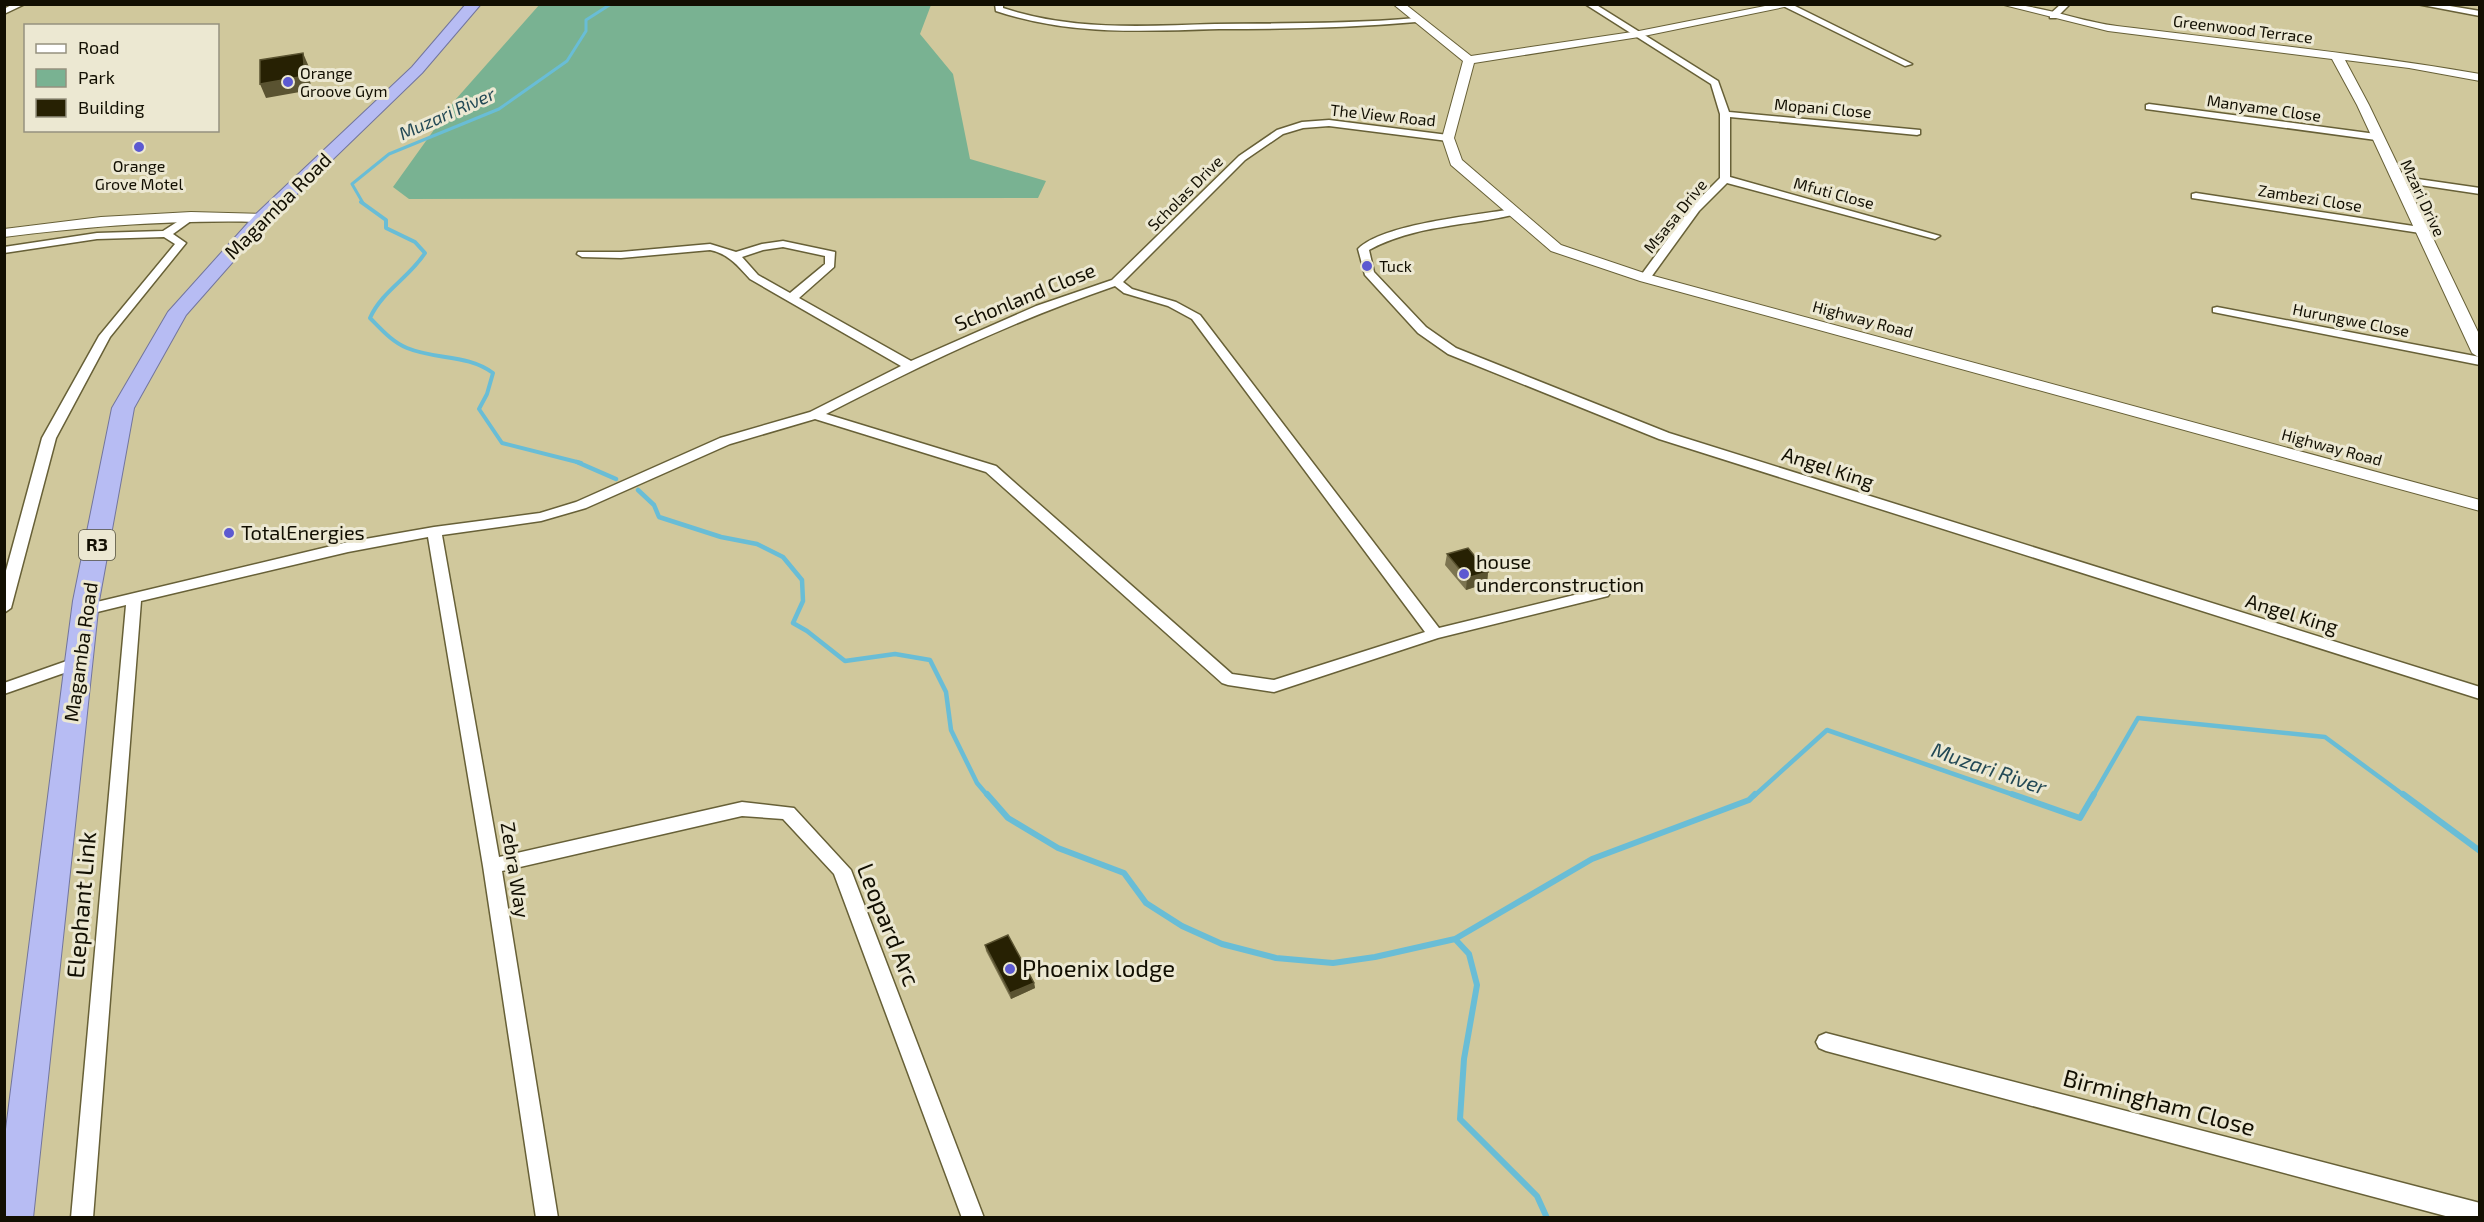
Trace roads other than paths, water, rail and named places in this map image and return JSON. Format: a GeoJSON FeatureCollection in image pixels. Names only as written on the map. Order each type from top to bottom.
{"type":"FeatureCollection","features":[{"type":"Feature","properties":{"kind":"highway","name":"Magamba Road"},"geometry":{"type":"LineString","coordinates":[[14,1218],[78,662],[85,610],[123,408],[178,312],[262,218],[417,70],[474,4]]}},
{"type":"Feature","properties":{"kind":"street"},"geometry":{"type":"LineString","coordinates":[[4,12],[21,4]]}},
{"type":"Feature","properties":{"kind":"street"},"geometry":{"type":"LineString","coordinates":[[999,4],[999,9],[1014,15],[1078,29],[1365,25],[1416,20]]}},
{"type":"Feature","properties":{"kind":"street"},"geometry":{"type":"LineString","coordinates":[[1398,4],[1469,60],[1639,34],[1788,5],[1908,64]]}},
{"type":"Feature","properties":{"kind":"street","name":"Msasa Drive"},"geometry":{"type":"LineString","coordinates":[[1589,4],[1715,83],[1725,114],[1725,179],[1695,209],[1645,278]]}},
{"type":"Feature","properties":{"kind":"street","name":"Greenwood Terrace"},"geometry":{"type":"LineString","coordinates":[[2005,4],[2108,28],[2409,65],[2480,78]]}},
{"type":"Feature","properties":{"kind":"street"},"geometry":{"type":"LineString","coordinates":[[2053,16],[2066,4]]}},
{"type":"Feature","properties":{"kind":"street"},"geometry":{"type":"LineString","coordinates":[[2421,4],[2480,14]]}},
{"type":"Feature","properties":{"kind":"street","name":"Mzari Drive"},"geometry":{"type":"LineString","coordinates":[[2337,57],[2480,353]]}},
{"type":"Feature","properties":{"kind":"street"},"geometry":{"type":"LineString","coordinates":[[1448,138],[1469,60]]}},
{"type":"Feature","properties":{"kind":"street","name":"Manyame Close"},"geometry":{"type":"LineString","coordinates":[[2149,108],[2376,137]]}},
{"type":"Feature","properties":{"kind":"street","name":"Mopani Close"},"geometry":{"type":"LineString","coordinates":[[1725,114],[1917,132]]}},
{"type":"Feature","properties":{"kind":"street","name":"The View Road"},"geometry":{"type":"LineString","coordinates":[[1280,132],[1302,125],[1329,123],[1448,138]]}},
{"type":"Feature","properties":{"kind":"street","name":"Scholas Drive"},"geometry":{"type":"LineString","coordinates":[[1116,282],[1242,158],[1280,132]]}},
{"type":"Feature","properties":{"kind":"street","name":"Highway Road"},"geometry":{"type":"LineString","coordinates":[[1448,138],[1456,162],[1556,248],[1645,278],[2480,506]]}},
{"type":"Feature","properties":{"kind":"street","name":"Mfuti Close"},"geometry":{"type":"LineString","coordinates":[[1725,179],[1935,236]]}},
{"type":"Feature","properties":{"kind":"street"},"geometry":{"type":"LineString","coordinates":[[2397,179],[2480,192]]}},
{"type":"Feature","properties":{"kind":"street","name":"Zambezi Close"},"geometry":{"type":"LineString","coordinates":[[2196,196],[2420,230]]}},
{"type":"Feature","properties":{"kind":"street","name":"Angel King"},"geometry":{"type":"LineString","coordinates":[[1513,213],[1406,233],[1372,242],[1363,249],[1369,273],[1422,330],[1452,351],[1664,436],[2480,693]]}},
{"type":"Feature","properties":{"kind":"street"},"geometry":{"type":"LineString","coordinates":[[166,234],[191,216]]}},
{"type":"Feature","properties":{"kind":"street"},"geometry":{"type":"LineString","coordinates":[[4,233],[100,221],[191,216],[262,218]]}},
{"type":"Feature","properties":{"kind":"street"},"geometry":{"type":"LineString","coordinates":[[4,250],[24,245],[97,236],[166,234],[181,243],[105,336],[49,438],[4,608]]}},
{"type":"Feature","properties":{"kind":"street"},"geometry":{"type":"LineString","coordinates":[[735,256],[759,246],[794,243],[831,254],[830,265],[790,299]]}},
{"type":"Feature","properties":{"kind":"street"},"geometry":{"type":"LineString","coordinates":[[582,254],[621,255],[710,247],[724,250],[735,256],[754,277],[910,366]]}},
{"type":"Feature","properties":{"kind":"street","name":"Schonland Close"},"geometry":{"type":"LineString","coordinates":[[85,610],[348,547],[434,531],[470,528],[551,514],[581,505],[725,441],[815,415],[910,366],[1040,308],[1116,282],[1128,291],[1172,304],[1196,317],[1435,634]]}},
{"type":"Feature","properties":{"kind":"street","name":"Hurungwe Close"},"geometry":{"type":"LineString","coordinates":[[2217,310],[2480,361]]}},
{"type":"Feature","properties":{"kind":"street"},"geometry":{"type":"LineString","coordinates":[[815,415],[991,469],[1228,679],[1274,686],[1435,634],[1603,593]]}},
{"type":"Feature","properties":{"kind":"street","name":"Zebra Way"},"geometry":{"type":"LineString","coordinates":[[434,531],[492,866],[547,1218]]}},
{"type":"Feature","properties":{"kind":"street","name":"Elephant Link"},"geometry":{"type":"LineString","coordinates":[[82,1218],[134,597]]}},
{"type":"Feature","properties":{"kind":"street"},"geometry":{"type":"LineString","coordinates":[[4,689],[78,662]]}},
{"type":"Feature","properties":{"kind":"street","name":"Leopard Arc"},"geometry":{"type":"LineString","coordinates":[[492,866],[742,809],[788,813],[842,870],[973,1218]]}},
{"type":"Feature","properties":{"kind":"street","name":"Birmingham Close"},"geometry":{"type":"LineString","coordinates":[[1827,1042],[2480,1214]]}},
{"type":"Feature","properties":{"kind":"waterway","name":"Muzari River"},"geometry":{"type":"LineString","coordinates":[[363,203],[352,184],[389,154],[499,109],[567,61],[586,31],[586,20],[611,4]]}},
{"type":"Feature","properties":{"kind":"waterway"},"geometry":{"type":"LineString","coordinates":[[361,202],[386,220],[386,228],[415,242],[425,253],[381,300],[370,318],[392,339],[407,348],[473,363],[493,373],[487,394],[479,409],[502,443],[581,463]]}},
{"type":"Feature","properties":{"kind":"waterway"},"geometry":{"type":"LineString","coordinates":[[577,462],[616,479]]}},
{"type":"Feature","properties":{"kind":"waterway"},"geometry":{"type":"LineString","coordinates":[[638,490],[654,505],[659,517],[721,537],[757,544],[783,557],[802,580],[803,601],[793,623],[807,631],[845,661],[895,654],[930,660],[946,692],[951,730],[977,783],[988,796]]}},
{"type":"Feature","properties":{"kind":"waterway","name":"Muzari River"},"geometry":{"type":"LineString","coordinates":[[2093,796],[2138,718],[2325,737],[2405,796]]}},
{"type":"Feature","properties":{"kind":"waterway","name":"Muzari River"},"geometry":{"type":"LineString","coordinates":[[1754,796],[1827,730],[2017,796]]}},
{"type":"Feature","properties":{"kind":"waterway"},"geometry":{"type":"LineString","coordinates":[[987,794],[1008,818],[1058,848],[1124,873],[1146,903],[1182,926],[1222,944],[1276,958],[1333,963],[1375,957],[1455,939]]}},
{"type":"Feature","properties":{"kind":"waterway","name":"Muzari River"},"geometry":{"type":"LineString","coordinates":[[1455,939],[1592,859],[1749,800],[1755,794]]}},
{"type":"Feature","properties":{"kind":"waterway","name":"Muzari River"},"geometry":{"type":"LineString","coordinates":[[2012,794],[2080,818],[2094,794]]}},
{"type":"Feature","properties":{"kind":"waterway","name":"Muzari River"},"geometry":{"type":"LineString","coordinates":[[2403,794],[2480,851]]}},
{"type":"Feature","properties":{"kind":"waterway"},"geometry":{"type":"LineString","coordinates":[[1455,939],[1469,954],[1477,985],[1464,1059],[1460,1119],[1537,1196],[1547,1218]]}},
{"type":"Feature","properties":{"kind":"place","name":"Orange Groove Gym"},"geometry":{"type":"Point","coordinates":[288,82]}},
{"type":"Feature","properties":{"kind":"place","name":"Orange Grove Motel"},"geometry":{"type":"Point","coordinates":[139,147]}},
{"type":"Feature","properties":{"kind":"place","name":"Tuck"},"geometry":{"type":"Point","coordinates":[1367,266]}},
{"type":"Feature","properties":{"kind":"place","name":"TotalEnergies"},"geometry":{"type":"Point","coordinates":[229,533]}},
{"type":"Feature","properties":{"kind":"place","name":"house underconstruction"},"geometry":{"type":"Point","coordinates":[1464,574]}},
{"type":"Feature","properties":{"kind":"place","name":"Phoenix lodge"},"geometry":{"type":"Point","coordinates":[1010,969]}}]}
